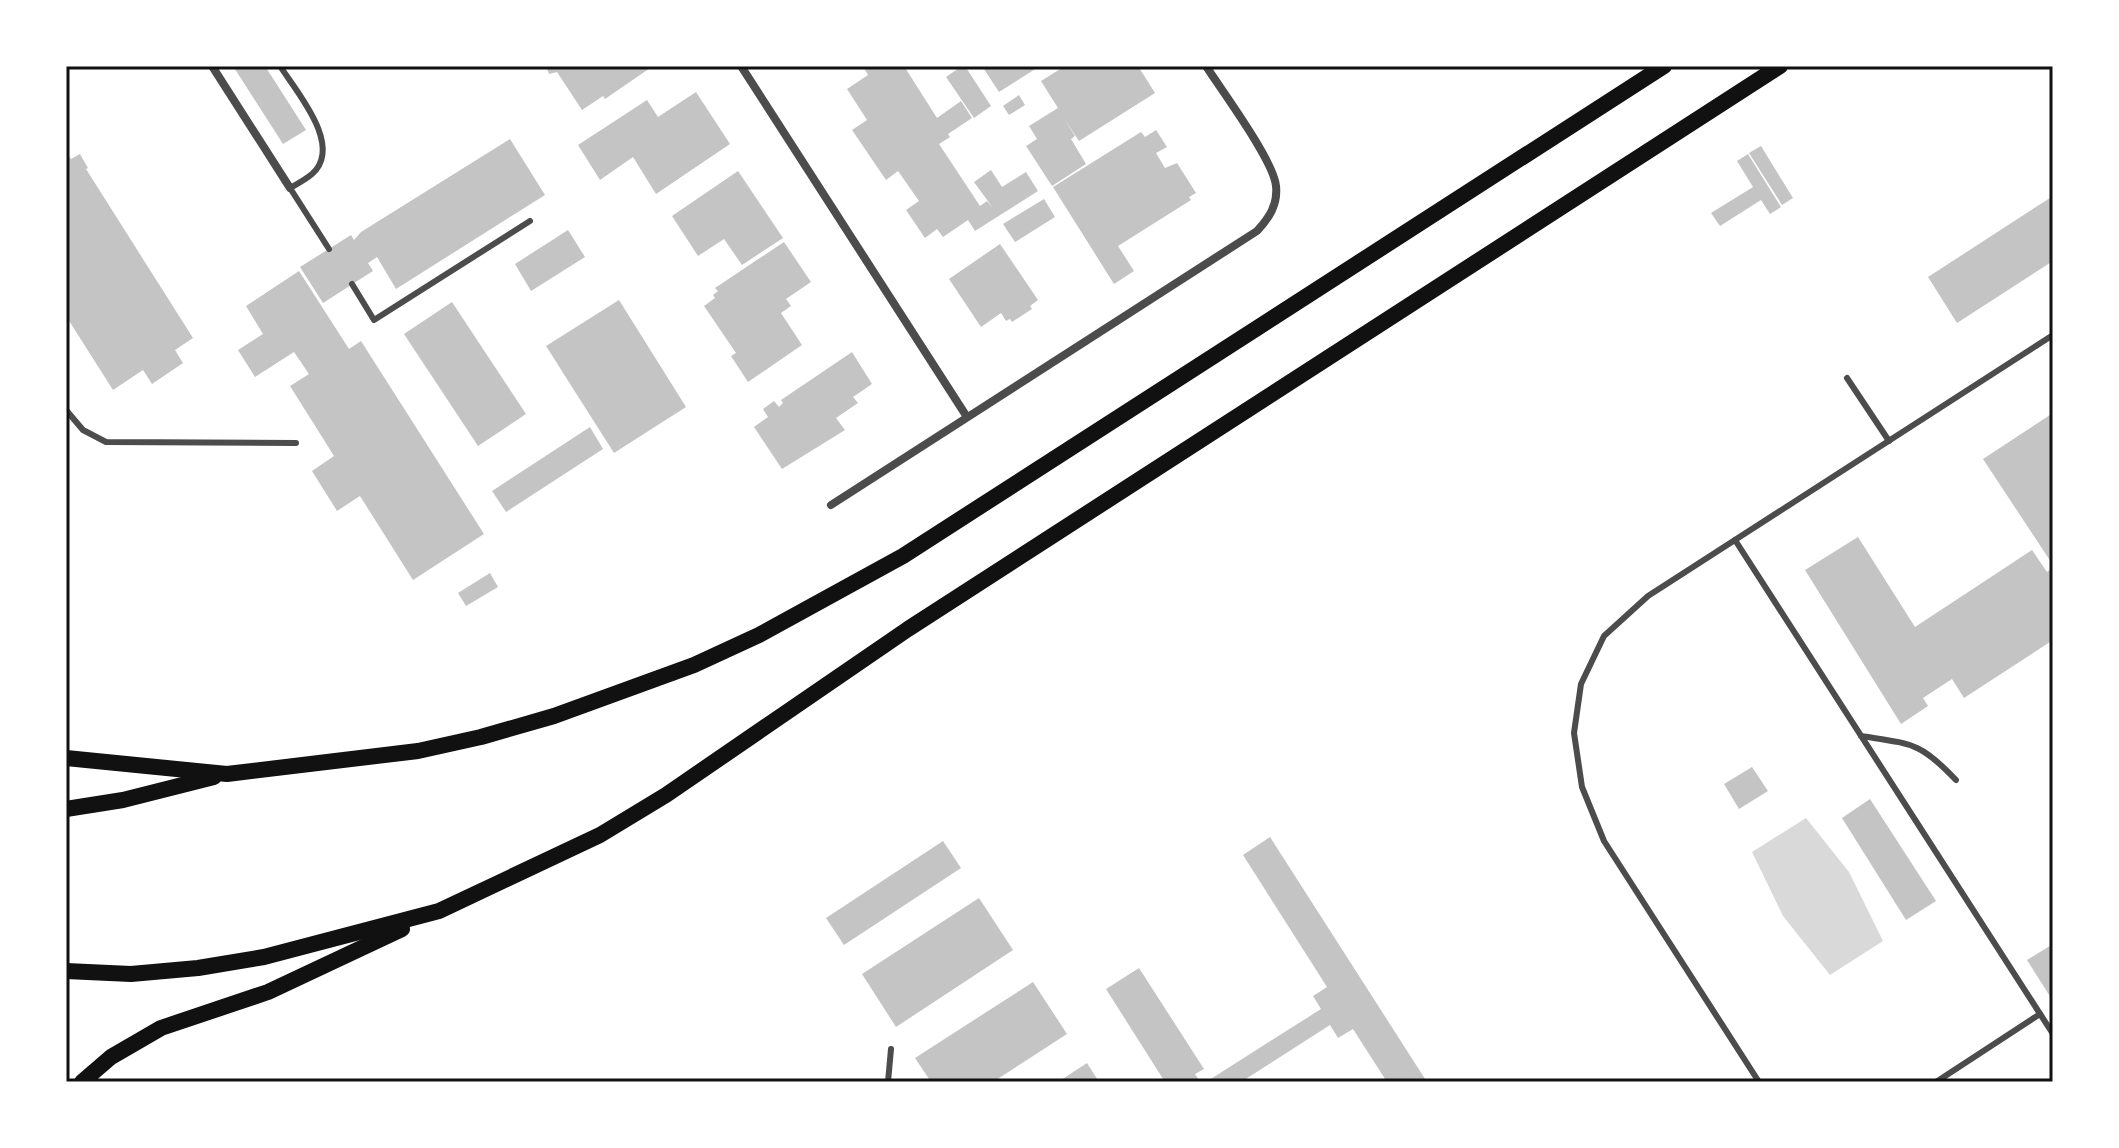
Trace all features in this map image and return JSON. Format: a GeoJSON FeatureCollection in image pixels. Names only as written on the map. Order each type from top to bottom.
{"type":"FeatureCollection","features":[{"type":"Feature","properties":{"kind":"main road"},"geometry":{"type":"LineString","coordinates":[[66,809],[123,800],[227,774],[418,751],[481,737],[625,692],[759,635],[903,556],[1664,66]]}},
{"type":"Feature","properties":{"kind":"main road"},"geometry":{"type":"LineString","coordinates":[[82,1082],[111,1057],[161,1028],[268,992],[562,854],[666,795],[908,629],[1780,66]]}},
{"type":"Feature","properties":{"kind":"main road"},"geometry":{"type":"LineString","coordinates":[[66,758],[227,774]]}},
{"type":"Feature","properties":{"kind":"main road"},"geometry":{"type":"LineString","coordinates":[[66,971],[131,974],[198,968],[264,957],[439,911]]}},
{"type":"Feature","properties":{"kind":"street"},"geometry":{"type":"LineString","coordinates":[[212,66],[290,188]]}},
{"type":"Feature","properties":{"kind":"street"},"geometry":{"type":"LineString","coordinates":[[741,66],[967,417]]}},
{"type":"Feature","properties":{"kind":"street"},"geometry":{"type":"LineString","coordinates":[[831,505],[1257,231],[1265,222],[1276,200],[1274,174],[1206,66]]}},
{"type":"Feature","properties":{"kind":"lane"},"geometry":{"type":"LineString","coordinates":[[280,66],[314,119],[323,143],[318,166],[312,174],[290,188],[329,249]]}},
{"type":"Feature","properties":{"kind":"lane"},"geometry":{"type":"LineString","coordinates":[[352,284],[374,320],[530,221]]}},
{"type":"Feature","properties":{"kind":"lane"},"geometry":{"type":"LineString","coordinates":[[1759,1082],[1604,841],[1582,787],[1574,733],[1581,684],[1604,636],[1648,596],[2053,335]]}},
{"type":"Feature","properties":{"kind":"lane"},"geometry":{"type":"LineString","coordinates":[[1847,378],[1889,441]]}},
{"type":"Feature","properties":{"kind":"lane"},"geometry":{"type":"LineString","coordinates":[[66,410],[83,430],[106,442],[296,443]]}},
{"type":"Feature","properties":{"kind":"lane"},"geometry":{"type":"LineString","coordinates":[[1735,540],[2053,1034]]}},
{"type":"Feature","properties":{"kind":"lane"},"geometry":{"type":"LineString","coordinates":[[1861,736],[1903,742],[1923,749],[1956,780]]}},
{"type":"Feature","properties":{"kind":"lane"},"geometry":{"type":"LineString","coordinates":[[1936,1082],[2040,1014]]}},
{"type":"Feature","properties":{"kind":"lane"},"geometry":{"type":"LineString","coordinates":[[888,1082],[891,1049]]}},
{"type":"Feature","properties":{"kind":"shaded area"},"geometry":{"type":"Polygon","coordinates":[[[1806,818],[1849,872],[1883,941],[1830,975],[1783,916],[1752,852],[1806,818]]]}},
{"type":"Feature","properties":{"kind":"building"},"geometry":{"type":"Polygon","coordinates":[[[233,66],[265,66],[306,130],[283,144],[233,66]]]}},
{"type":"Feature","properties":{"kind":"building"},"geometry":{"type":"Polygon","coordinates":[[[546,66],[653,66],[605,99],[603,96],[582,110],[557,72],[549,74],[546,66]]]}},
{"type":"Feature","properties":{"kind":"building"},"geometry":{"type":"Polygon","coordinates":[[[863,66],[904,66],[937,118],[961,101],[972,118],[939,144],[980,206],[987,201],[993,208],[974,182],[991,170],[1002,187],[1026,172],[1038,191],[975,231],[968,220],[943,237],[937,229],[925,238],[906,210],[919,201],[898,171],[886,180],[852,130],[867,120],[847,89],[868,75],[863,66]]]}},
{"type":"Feature","properties":{"kind":"building"},"geometry":{"type":"Polygon","coordinates":[[[965,66],[991,106],[974,118],[946,77],[965,66]]]}},
{"type":"Feature","properties":{"kind":"building"},"geometry":{"type":"Polygon","coordinates":[[[982,66],[1040,66],[999,92],[982,66]]]}},
{"type":"Feature","properties":{"kind":"building"},"geometry":{"type":"Polygon","coordinates":[[[1065,66],[1138,66],[1155,93],[1079,141],[1063,117],[1075,136],[1071,139],[1086,164],[1052,186],[1026,146],[1037,139],[1029,126],[1058,108],[1041,81],[1065,66]]]}},
{"type":"Feature","properties":{"kind":"building"},"geometry":{"type":"Polygon","coordinates":[[[696,92],[730,144],[656,194],[633,157],[600,180],[578,145],[647,100],[658,117],[696,92]]]}},
{"type":"Feature","properties":{"kind":"building"},"geometry":{"type":"Polygon","coordinates":[[[1019,95],[1025,105],[1009,115],[1003,106],[1019,95]]]}},
{"type":"Feature","properties":{"kind":"building"},"geometry":{"type":"Polygon","coordinates":[[[1156,130],[1167,147],[1156,153],[1165,168],[1177,163],[1196,193],[1189,197],[1191,200],[1118,246],[1134,271],[1114,284],[1053,187],[1141,132],[1145,137],[1156,130]]]}},
{"type":"Feature","properties":{"kind":"building"},"geometry":{"type":"Polygon","coordinates":[[[510,139],[545,195],[396,289],[377,257],[368,263],[373,271],[323,303],[300,267],[351,235],[354,240],[361,232],[510,139]]]}},
{"type":"Feature","properties":{"kind":"building"},"geometry":{"type":"Polygon","coordinates":[[[1761,146],[1793,198],[1782,205],[1749,153],[1761,146]]]}},
{"type":"Feature","properties":{"kind":"building"},"geometry":{"type":"Polygon","coordinates":[[[66,152],[71,159],[80,154],[86,169],[193,338],[175,350],[183,363],[152,384],[143,370],[113,390],[66,316],[66,152]]]}},
{"type":"Feature","properties":{"kind":"building"},"geometry":{"type":"Polygon","coordinates":[[[1748,154],[1781,207],[1770,214],[1761,200],[1720,226],[1711,213],[1753,187],[1737,161],[1748,154]]]}},
{"type":"Feature","properties":{"kind":"building"},"geometry":{"type":"Polygon","coordinates":[[[738,171],[783,238],[742,265],[724,239],[698,256],[672,216],[738,171]]]}},
{"type":"Feature","properties":{"kind":"building"},"geometry":{"type":"Polygon","coordinates":[[[2053,196],[2053,261],[1957,323],[1928,277],[2053,196]]]}},
{"type":"Feature","properties":{"kind":"building"},"geometry":{"type":"Polygon","coordinates":[[[1044,199],[1055,217],[1015,242],[1003,224],[1044,199]]]}},
{"type":"Feature","properties":{"kind":"building"},"geometry":{"type":"Polygon","coordinates":[[[568,230],[585,257],[531,291],[515,264],[568,230]]]}},
{"type":"Feature","properties":{"kind":"building"},"geometry":{"type":"Polygon","coordinates":[[[784,242],[811,282],[786,299],[791,306],[781,313],[802,345],[748,382],[731,356],[736,353],[704,306],[715,298],[713,295],[718,291],[715,288],[784,242]]]}},
{"type":"Feature","properties":{"kind":"building"},"geometry":{"type":"Polygon","coordinates":[[[1000,244],[1038,300],[1030,306],[1032,309],[1012,322],[1010,319],[1006,321],[1001,313],[981,327],[949,279],[1000,244]]]}},
{"type":"Feature","properties":{"kind":"building"},"geometry":{"type":"Polygon","coordinates":[[[299,271],[349,349],[361,341],[484,534],[413,580],[360,496],[337,511],[312,471],[334,456],[290,386],[309,374],[294,352],[255,377],[238,350],[263,334],[246,306],[299,271]]]}},
{"type":"Feature","properties":{"kind":"building"},"geometry":{"type":"Polygon","coordinates":[[[619,300],[686,407],[614,453],[546,346],[619,300]]]}},
{"type":"Feature","properties":{"kind":"building"},"geometry":{"type":"Polygon","coordinates":[[[452,302],[526,414],[478,446],[404,334],[452,302]]]}},
{"type":"Feature","properties":{"kind":"building"},"geometry":{"type":"Polygon","coordinates":[[[852,352],[872,384],[853,397],[858,403],[836,418],[845,430],[782,469],[754,427],[768,417],[763,409],[774,401],[779,407],[783,403],[781,400],[852,352]]]}},
{"type":"Feature","properties":{"kind":"building"},"geometry":{"type":"Polygon","coordinates":[[[2053,413],[2053,565],[1983,459],[2053,413]]]}},
{"type":"Feature","properties":{"kind":"building"},"geometry":{"type":"Polygon","coordinates":[[[590,427],[603,449],[506,512],[492,491],[590,427]]]}},
{"type":"Feature","properties":{"kind":"building"},"geometry":{"type":"Polygon","coordinates":[[[1858,537],[1915,627],[2032,550],[2047,572],[2053,567],[2053,640],[1964,698],[1952,679],[1923,698],[1928,706],[1901,724],[1805,570],[1858,537]]]}},
{"type":"Feature","properties":{"kind":"building"},"geometry":{"type":"Polygon","coordinates":[[[490,573],[498,587],[466,606],[458,593],[490,573]]]}},
{"type":"Feature","properties":{"kind":"building"},"geometry":{"type":"Polygon","coordinates":[[[1752,767],[1768,791],[1739,809],[1724,784],[1752,767]]]}},
{"type":"Feature","properties":{"kind":"building"},"geometry":{"type":"Polygon","coordinates":[[[1870,799],[1936,901],[1906,920],[1842,818],[1870,799]]]}},
{"type":"Feature","properties":{"kind":"building"},"geometry":{"type":"Polygon","coordinates":[[[1270,837],[1427,1082],[1387,1082],[1353,1029],[1338,1038],[1330,1025],[1241,1082],[1206,1082],[1321,1009],[1313,996],[1327,987],[1243,855],[1270,837]]]}},
{"type":"Feature","properties":{"kind":"building"},"geometry":{"type":"Polygon","coordinates":[[[943,841],[961,868],[844,945],[826,918],[943,841]]]}},
{"type":"Feature","properties":{"kind":"building"},"geometry":{"type":"Polygon","coordinates":[[[979,898],[1013,950],[896,1027],[862,974],[979,898]]]}},
{"type":"Feature","properties":{"kind":"building"},"geometry":{"type":"Polygon","coordinates":[[[2053,944],[2053,1001],[2027,960],[2053,944]]]}},
{"type":"Feature","properties":{"kind":"building"},"geometry":{"type":"Polygon","coordinates":[[[1139,968],[1204,1069],[1195,1074],[1200,1082],[1165,1082],[1106,989],[1139,968]]]}},
{"type":"Feature","properties":{"kind":"building"},"geometry":{"type":"Polygon","coordinates":[[[1033,982],[1067,1034],[993,1082],[931,1082],[915,1058],[1033,982]]]}},
{"type":"Feature","properties":{"kind":"building"},"geometry":{"type":"Polygon","coordinates":[[[1087,1063],[1099,1082],[1058,1082],[1087,1063]]]}}]}
